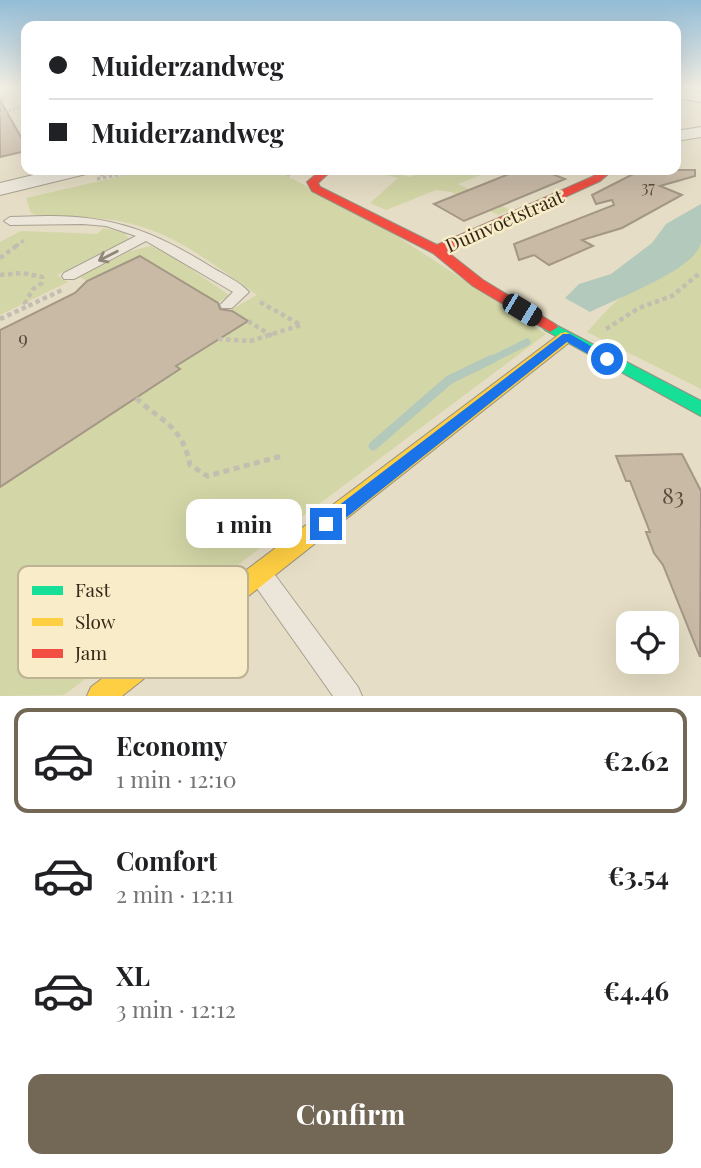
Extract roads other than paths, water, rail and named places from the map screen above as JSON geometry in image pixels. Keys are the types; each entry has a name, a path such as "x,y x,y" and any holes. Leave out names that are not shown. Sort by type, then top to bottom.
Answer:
{"street":[{"path":"681,135 701,132"},
{"path":"0,189 58,175"},
{"path":"320,175 312,181 316,189 437,250 478,283 566,337 701,409"},
{"name":"Duinvoetstraat","path":"437,250 601,175"},
{"path":"248,585 566,337"},
{"path":"100,695 123,678"}],"lane":[{"path":"10,221 79,220 108,223 146,236 242,292 227,305"},
{"path":"72,278 146,236"},
{"path":"261,575 349,695"}],"waterway":[{"path":"489,361 527,342"},
{"path":"373,446 449,380 492,359"}]}
